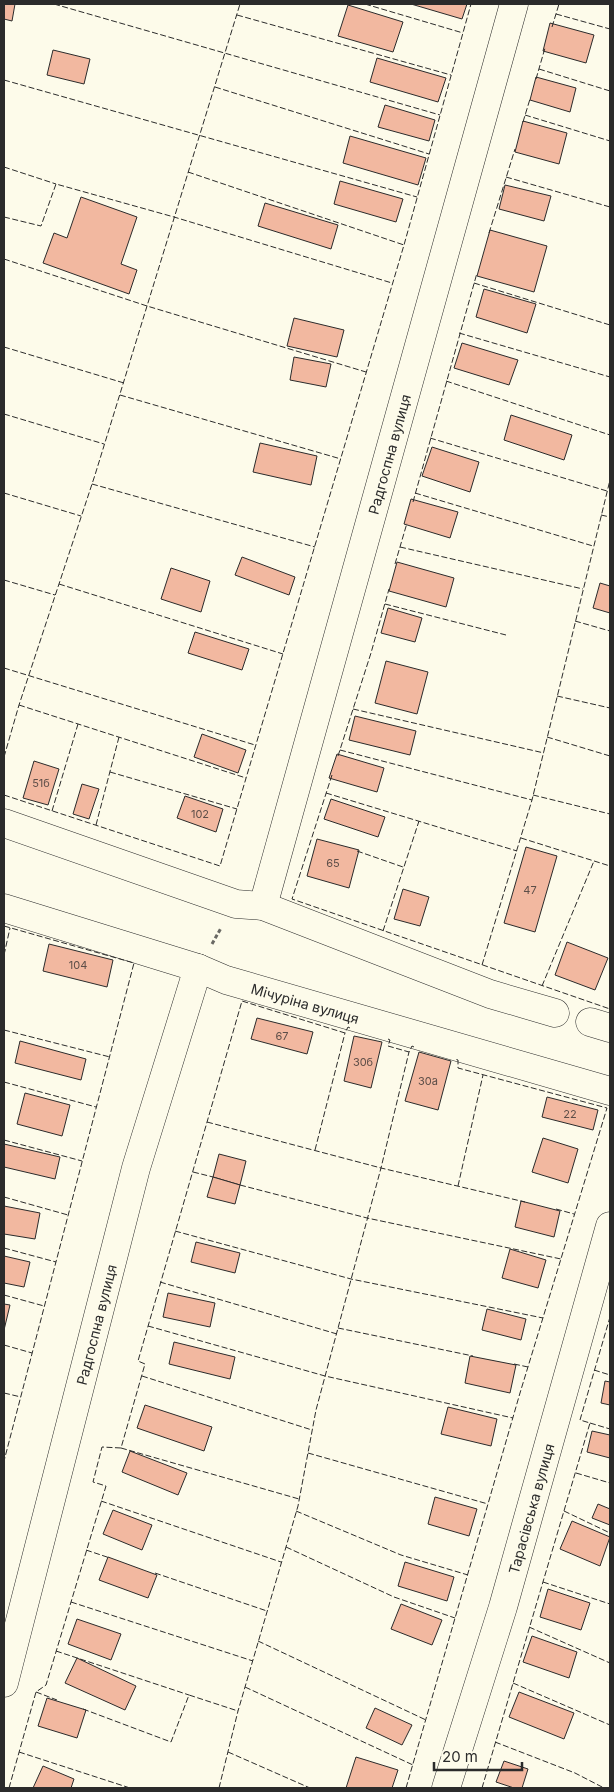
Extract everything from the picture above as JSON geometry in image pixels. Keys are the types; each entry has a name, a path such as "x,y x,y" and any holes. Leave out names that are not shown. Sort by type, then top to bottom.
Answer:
{"street":[{"name":"Радгоспна вулиця","path":"262,906 514,4"},
{"path":"4,823 236,904 262,906 490,994 555,1013"},
{"name":"Мічуріна вулиця","path":"4,908 198,968 226,980 610,1091"},
{"name":"Радгоспна вулиця","path":"4,1683 136,1168 198,968"},
{"name":"Тарасівська вулиця","path":"446,1788 503,1607 610,1226"}],"path":[{"path":"198,968 236,904"}],"building":[{"path":"4,4 15,4 12,21 4,19"},
{"path":"411,4 467,4 462,19"},
{"path":"348,5 403,22 393,52 338,36"},
{"path":"550,23 594,35 586,63 543,51"},
{"path":"53,50 90,59 84,84 47,75"},
{"path":"377,58 446,78 438,102 370,82"},
{"path":"536,77 576,88 570,112 530,100"},
{"path":"385,105 435,120 429,141 378,127"},
{"path":"523,121 567,133 559,164 515,152"},
{"path":"350,136 426,158 418,185 343,163"},
{"path":"340,181 403,199 396,222 334,204"},
{"path":"505,185 551,196 544,221 499,209"},
{"path":"81,197 137,217 121,264 137,270 129,294 43,263 54,233 67,238"},
{"path":"265,203 338,225 331,249 258,226"},
{"path":"490,230 547,246 534,292 477,276"},
{"path":"484,289 536,304 527,333 476,317"},
{"path":"294,318 344,330 337,357 287,346"},
{"path":"462,343 518,360 509,385 454,368"},
{"path":"294,357 331,364 326,387 290,380"},
{"path":"511,415 572,435 564,460 504,440"},
{"path":"260,443 317,456 311,485 253,472"},
{"path":"432,447 479,462 470,492 422,476"},
{"path":"411,499 458,512 450,538 404,524"},
{"path":"242,557 295,577 289,595 235,575"},
{"path":"397,562 454,578 446,607 389,591"},
{"path":"171,568 210,581 201,612 161,599"},
{"path":"600,583 610,586 610,613 593,608"},
{"path":"388,608 422,618 415,642 381,633"},
{"path":"195,632 249,649 242,670 188,653"},
{"path":"386,661 428,672 417,714 375,703"},
{"path":"355,716 416,731 410,755 349,740"},
{"path":"202,734 246,750 238,773 194,757"},
{"path":"337,754 384,768 377,792 329,778"},
{"path":"34,761 59,769 48,805 23,798"},
{"path":"82,784 99,789 89,819 73,814"},
{"path":"185,796 223,809 216,832 177,818"},
{"path":"331,799 385,817 378,837 324,819"},
{"path":"317,839 359,850 349,888 307,876"},
{"path":"526,847 557,856 535,932 504,923"},
{"path":"403,889 429,897 420,926 394,919"},
{"path":"567,942 608,958 595,990 555,975"},
{"path":"49,944 113,960 107,987 43,971"},
{"path":"257,1018 313,1032 307,1054 251,1039"},
{"path":"354,1036 382,1042 371,1088 344,1081"},
{"path":"20,1041 86,1059 81,1080 15,1063"},
{"path":"419,1052 451,1061 438,1110 405,1101"},
{"path":"25,1093 70,1105 62,1136 17,1124"},
{"path":"547,1097 598,1110 593,1130 542,1117"},
{"path":"543,1138 578,1149 568,1183 532,1172"},
{"path":"4,1144 60,1157 55,1179 4,1167"},
{"path":"219,1154 246,1161 240,1185 213,1177"},
{"path":"213,1177 240,1185 235,1204 207,1197"},
{"path":"521,1201 560,1211 554,1237 515,1227"},
{"path":"4,1206 40,1213 35,1239 4,1234"},
{"path":"196,1242 240,1253 235,1273 191,1262"},
{"path":"510,1249 546,1260 538,1288 502,1278"},
{"path":"4,1256 30,1262 24,1287 4,1283"},
{"path":"168,1293 215,1303 210,1327 163,1317"},
{"path":"4,1304 10,1305 4,1330"},
{"path":"487,1309 526,1319 521,1340 482,1330"},
{"path":"174,1342 235,1357 230,1379 169,1364"},
{"path":"470,1356 516,1365 510,1393 465,1383"},
{"path":"605,1381 610,1382 610,1405 601,1403"},
{"path":"145,1405 212,1427 204,1451 137,1428"},
{"path":"448,1407 497,1419 491,1446 441,1434"},
{"path":"592,1431 610,1435 610,1458 587,1452"},
{"path":"130,1451 187,1473 178,1495 122,1472"},
{"path":"435,1497 477,1509 469,1536 428,1524"},
{"path":"598,1504 610,1509 610,1525 592,1518"},
{"path":"113,1510 152,1525 142,1550 103,1534"},
{"path":"572,1521 610,1537 600,1566 560,1549"},
{"path":"108,1557 157,1575 148,1598 99,1580"},
{"path":"405,1562 454,1577 447,1601 398,1586"},
{"path":"548,1589 590,1603 581,1630 540,1617"},
{"path":"401,1604 442,1620 432,1645 391,1629"},
{"path":"77,1619 121,1634 111,1660 68,1644"},
{"path":"532,1636 577,1652 569,1678 523,1662"},
{"path":"77,1658 136,1686 125,1710 65,1683"},
{"path":"519,1692 574,1713 564,1739 509,1717"},
{"path":"47,1698 86,1710 77,1738 38,1726"},
{"path":"375,1708 412,1725 402,1745 366,1728"},
{"path":"356,1757 398,1770 392,1788 346,1788"},
{"path":"504,1761 528,1769 522,1788 514,1788 496,1782"},
{"path":"43,1766 74,1779 71,1788 33,1788"}],"fence":[{"path":"54,4 440,115"},
{"path":"4,757 19,705 95,475 240,4"},
{"path":"365,4 463,33"},
{"path":"4,795 220,866 404,245 471,4"},
{"path":"552,27 559,4"},
{"path":"556,14 610,29"},
{"path":"237,15 451,75"},
{"path":"536,79 545,48"},
{"path":"539,69 610,91"},
{"path":"4,80 417,197"},
{"path":"215,87 429,154"},
{"path":"523,122 530,99"},
{"path":"525,115 610,141"},
{"path":"489,233 515,149"},
{"path":"4,167 56,184"},
{"path":"188,172 404,245"},
{"path":"506,177 610,207"},
{"path":"4,217 41,226 56,184 174,217 392,283"},
{"path":"4,259 147,306 366,372"},
{"path":"413,502 477,273"},
{"path":"474,283 610,325"},
{"path":"459,333 610,377"},
{"path":"4,347 124,383"},
{"path":"446,381 610,435"},
{"path":"120,395 341,459"},
{"path":"4,414 104,444"},
{"path":"430,438 607,491"},
{"path":"482,965 532,800 610,480"},
{"path":"92,484 315,547"},
{"path":"4,493 81,516"},
{"path":"415,493 593,546"},
{"path":"601,515 610,517"},
{"path":"395,564 407,523"},
{"path":"400,547 583,589"},
{"path":"4,580 55,595"},
{"path":"59,584 283,654"},
{"path":"338,756 389,589"},
{"path":"385,604 506,635"},
{"path":"575,621 610,631"},
{"path":"4,668 255,745"},
{"path":"557,696 610,708"},
{"path":"19,705 246,778"},
{"path":"353,709 544,753"},
{"path":"52,811 78,724"},
{"path":"96,825 119,737"},
{"path":"547,737 610,756"},
{"path":"340,750 532,800"},
{"path":"110,772 237,809"},
{"path":"332,775 292,899 610,1009"},
{"path":"326,793 517,851"},
{"path":"533,795 610,814"},
{"path":"383,931 419,821"},
{"path":"521,838 610,866"},
{"path":"357,851 403,867"},
{"path":"542,986 594,861"},
{"path":"4,926 134,963 4,1461"},
{"path":"4,955 10,928"},
{"path":"9,1788 36,1692 46,1685 106,1486 93,1482 102,1447 121,1448 145,1364 138,1361 242,1001 345,1033 348,1027 350,1028"},
{"path":"4,1030 110,1057"},
{"path":"315,1150 345,1033"},
{"path":"388,1039 390,1040 388,1046 409,1052 412,1046 414,1047"},
{"path":"219,1788 238,1711 298,1506 316,1410 381,1168 409,1052"},
{"path":"406,1788 520,1393 607,1108 458,1068 458,1060 455,1059"},
{"path":"458,1186 483,1075"},
{"path":"4,1082 96,1107"},
{"path":"207,1122 381,1168 525,1202"},
{"path":"4,1140 82,1161"},
{"path":"193,1172 213,1177"},
{"path":"240,1185 367,1218 561,1259"},
{"path":"4,1197 68,1215"},
{"path":"556,1209 574,1214"},
{"path":"175,1231 351,1279 543,1318"},
{"path":"4,1248 56,1262"},
{"path":"160,1282 337,1334"},
{"path":"4,1295 44,1306"},
{"path":"482,1788 590,1423 580,1420 610,1317"},
{"path":"148,1326 325,1376 513,1418"},
{"path":"338,1328 473,1356"},
{"path":"4,1345 32,1353"},
{"path":"514,1364 528,1367"},
{"path":"594,1370 610,1375"},
{"path":"142,1376 312,1430"},
{"path":"4,1393 21,1397"},
{"path":"590,1423 610,1429"},
{"path":"121,1448 299,1499"},
{"path":"308,1453 488,1504"},
{"path":"576,1473 610,1483"},
{"path":"101,1501 281,1562"},
{"path":"296,1511 401,1555 468,1575"},
{"path":"564,1511 610,1533"},
{"path":"286,1547 394,1597 455,1618"},
{"path":"86,1550 110,1558"},
{"path":"155,1573 267,1611"},
{"path":"543,1582 610,1604"},
{"path":"71,1602 253,1661"},
{"path":"529,1627 610,1663"},
{"path":"258,1641 426,1720"},
{"path":"56,1651 189,1695"},
{"path":"513,1683 610,1725"},
{"path":"245,1687 413,1765"},
{"path":"36,1692 57,1700"},
{"path":"83,1709 171,1742 189,1695 238,1711"},
{"path":"495,1742 575,1773 604,1788"},
{"path":"19,1752 130,1788"},
{"path":"228,1752 310,1788"}]}
